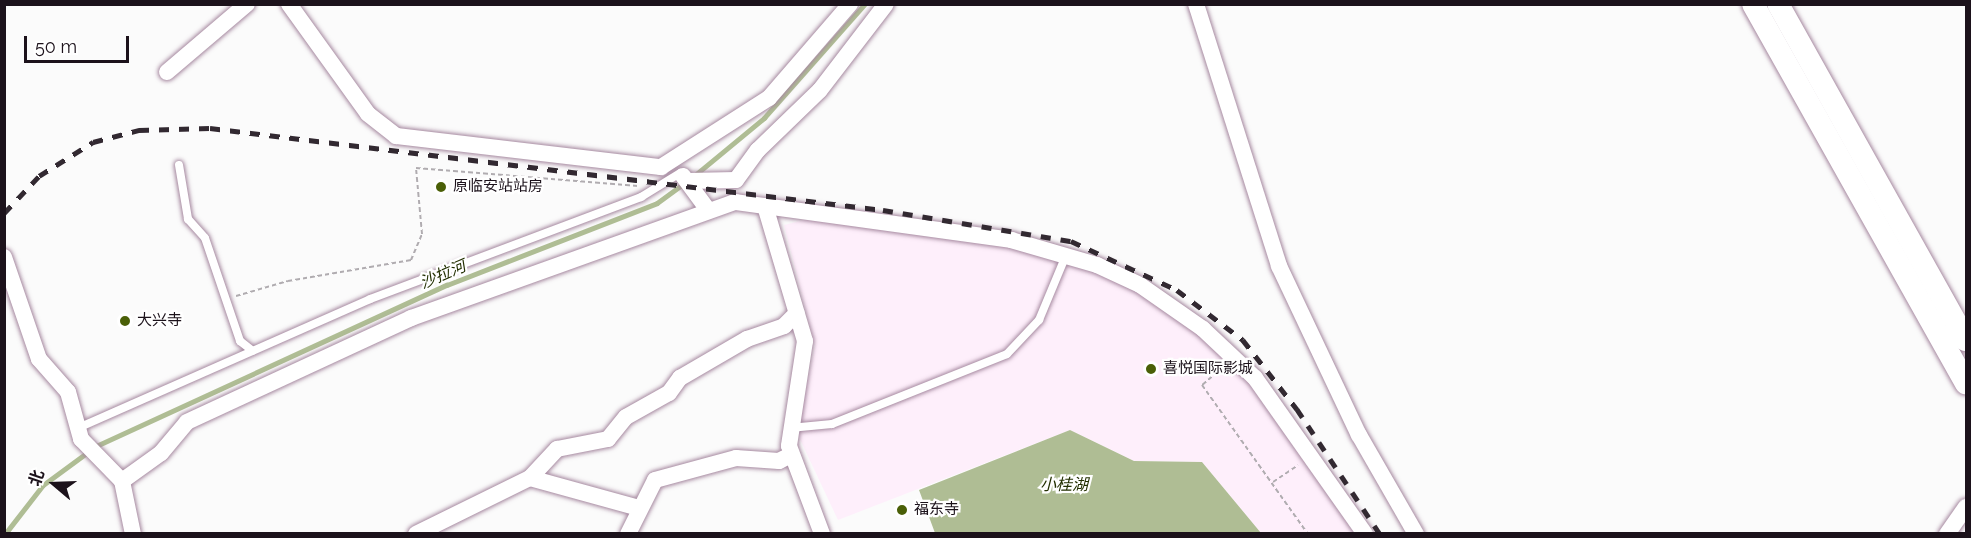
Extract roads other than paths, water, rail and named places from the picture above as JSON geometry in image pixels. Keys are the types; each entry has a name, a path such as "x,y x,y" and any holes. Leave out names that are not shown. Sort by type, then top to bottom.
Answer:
{"main road":[{"path":"1770,11 1966,340"},
{"path":"1770,11 1966,383"}],"street":[{"path":"167,72 247,4"},
{"path":"289,4 368,114 396,135 661,167 722,183 736,180 758,150 820,90 886,4"},
{"path":"680,172 769,98 850,4"},
{"path":"1196,4 1279,266 1359,435 1416,534"},
{"path":"680,172 704,204"},
{"path":"122,481 161,453 187,422 400,323 704,204 735,202 981,234 1066,255 1140,285 1235,357 1312,455 1365,534"},
{"path":"765,206 797,313 805,353 790,428 791,456 822,534"},
{"path":"4,257 39,359 68,392 79,434 92,455 122,481 133,534"},
{"path":"416,534 530,478 557,449 608,439 626,417 669,393 680,378 747,339 784,326 797,313"},
{"path":"628,534 655,480 736,458 779,461 791,456"},
{"path":"530,478 639,508"},
{"path":"1947,534 1966,507"}],"lane":[{"path":"179,165 188,219 205,238 240,341 253,351"},
{"path":"79,434 253,351 655,188 680,172"},
{"path":"790,428 832,424 1007,354 1039,320 1066,255"}],"water":[{"name":"小桂湖","path":"1070,430 1134,461 1202,462 1261,533 935,533 919,490"}],"waterway":[{"name":"沙拉河","path":"694,176 764,118 865,4"},
{"name":"沙拉河","path":"94,447 447,285 657,203 683,184"},
{"name":"沙拉河","path":"5,534 43,485 88,452"}],"railway":[{"path":"4,213 39,176 93,142 139,130 210,128 883,210 1071,241 1177,290 1243,340 1297,409 1380,534"}],"place":[{"name":"原临安站站房","path":"441,187"},
{"name":"大兴寺","path":"125,321"},
{"name":"喜悦国际影城","path":"1151,369"},
{"name":"福东寺","path":"902,510"}]}
